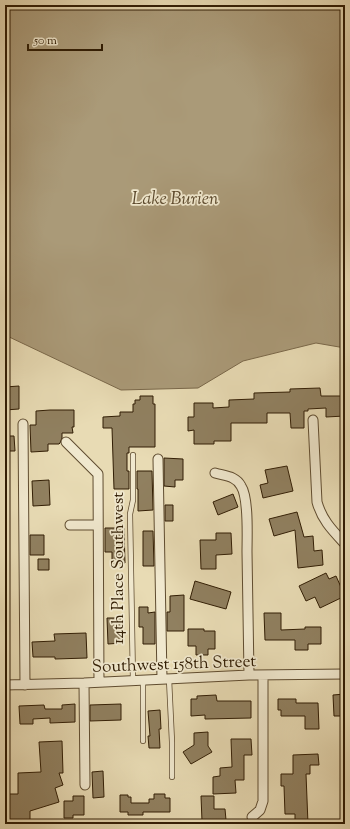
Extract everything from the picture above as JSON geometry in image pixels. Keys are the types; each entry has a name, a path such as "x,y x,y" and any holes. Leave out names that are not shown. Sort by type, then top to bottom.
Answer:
{"street":[{"path":"313,420 317,502 319,510 323,519 331,530 345,544"},
{"path":"23,424 24,685"},
{"path":"66,442 98,474 99,682"},
{"path":"158,459 165,679"},
{"path":"215,473 234,478 238,481 242,487 245,498 247,529 249,676"},
{"path":"70,525 98,525"},
{"name":"Southwest 158th Street","path":"5,685 263,675 345,674"},
{"path":"252,817 260,810 263,801 263,675"},
{"path":"84,683 85,785"}],"lane":[{"name":"14th Place Southwest","path":"133,456 133,500 130,514 138,681 143,741"},
{"path":"165,679 172,742 172,777"}],"water":[{"name":"Lake Burien","path":"5,5 345,5 345,348 316,343 243,361 198,388 121,390 5,335"}],"building":[{"path":"19,386 19,409 5,410 5,387"},
{"path":"320,388 321,396 345,396 345,416 326,417 326,408 308,409 308,411 304,411 304,428 291,428 290,413 267,413 267,423 231,423 231,441 214,441 214,444 194,444 194,430 188,431 188,417 194,417 194,403 213,403 213,408 229,407 229,400 254,399 254,393 290,392 290,389"},
{"path":"140,396 153,396 153,404 155,404 155,447 129,447 129,453 127,453 127,471 129,471 129,489 114,489 112,428 103,428 103,417 120,416 120,412 133,412 133,404 135,404 135,400 140,400"},
{"path":"74,410 74,427 72,427 73,433 62,433 60,443 48,444 48,451 31,452 30,425 36,425 36,411"},
{"path":"5,436 14,436 15,451 5,451"},
{"path":"164,458 183,459 183,480 175,480 175,487 164,486"},
{"path":"287,466 293,491 263,498 260,485 268,483 265,470"},
{"path":"137,471 152,471 153,510 138,511"},
{"path":"49,480 50,505 33,506 32,481"},
{"path":"233,494 238,507 218,515 213,502"},
{"path":"165,505 173,505 173,521 165,521"},
{"path":"297,512 304,537 313,536 314,551 322,550 323,565 298,568 295,530 274,536 269,519"},
{"path":"105,528 124,528 125,563 112,563 112,552 105,552"},
{"path":"143,531 153,531 154,566 143,566"},
{"path":"216,533 231,533 232,554 216,555 216,569 201,569 200,540 216,540"},
{"path":"30,535 44,535 44,555 30,555"},
{"path":"38,559 49,559 49,570 38,570"},
{"path":"326,573 329,579 336,576 345,596 320,608 315,597 306,601 299,586"},
{"path":"195,581 231,592 226,609 190,599"},
{"path":"184,595 184,631 167,631 167,612 170,612 170,596"},
{"path":"139,607 148,607 148,613 155,612 155,644 143,644 143,627 139,627"},
{"path":"264,613 281,613 281,630 321,627 321,644 308,644 308,650 295,650 295,640 265,640"},
{"path":"107,618 121,618 122,643 108,644"},
{"path":"188,629 215,631 215,649 208,649 208,655 196,655 196,646 188,646"},
{"path":"86,633 87,658 55,659 55,657 33,657 32,642 55,641 54,634"},
{"path":"345,694 345,716 334,716 333,695"},
{"path":"216,695 217,701 251,701 251,718 205,719 205,715 191,716 191,699 197,699 197,696"},
{"path":"278,699 296,699 296,703 318,703 319,729 305,729 305,716 281,716 281,710 278,710"},
{"path":"75,704 75,722 50,723 50,718 33,719 33,724 20,724 19,706 44,705 45,709 62,709 62,705"},
{"path":"121,704 121,720 90,721 90,705"},
{"path":"160,710 160,748 149,748 148,736 150,736 148,711"},
{"path":"208,732 208,746 212,752 191,764 183,752 194,745 194,733"},
{"path":"231,739 251,739 252,755 244,755 244,780 235,780 236,793 213,794 213,777 220,776 220,768 232,767"},
{"path":"62,741 63,773 59,773 63,785 55,788 59,802 30,811 30,824 5,824 5,794 18,794 18,773 41,772 39,742"},
{"path":"318,754 319,765 310,765 310,774 306,774 308,824 295,824 295,814 285,814 284,786 281,786 281,774 293,774 293,755"},
{"path":"103,771 104,797 93,798 92,772"},
{"path":"154,794 165,794 165,798 170,798 170,812 143,812 143,815 128,815 128,812 120,812 120,795 128,795 128,797 131,797 131,803 149,803 149,799 154,799"},
{"path":"73,796 84,796 84,815 73,815 73,818 64,818 64,801 73,801"},
{"path":"201,796 214,796 214,809 225,809 226,820 202,821"}]}
